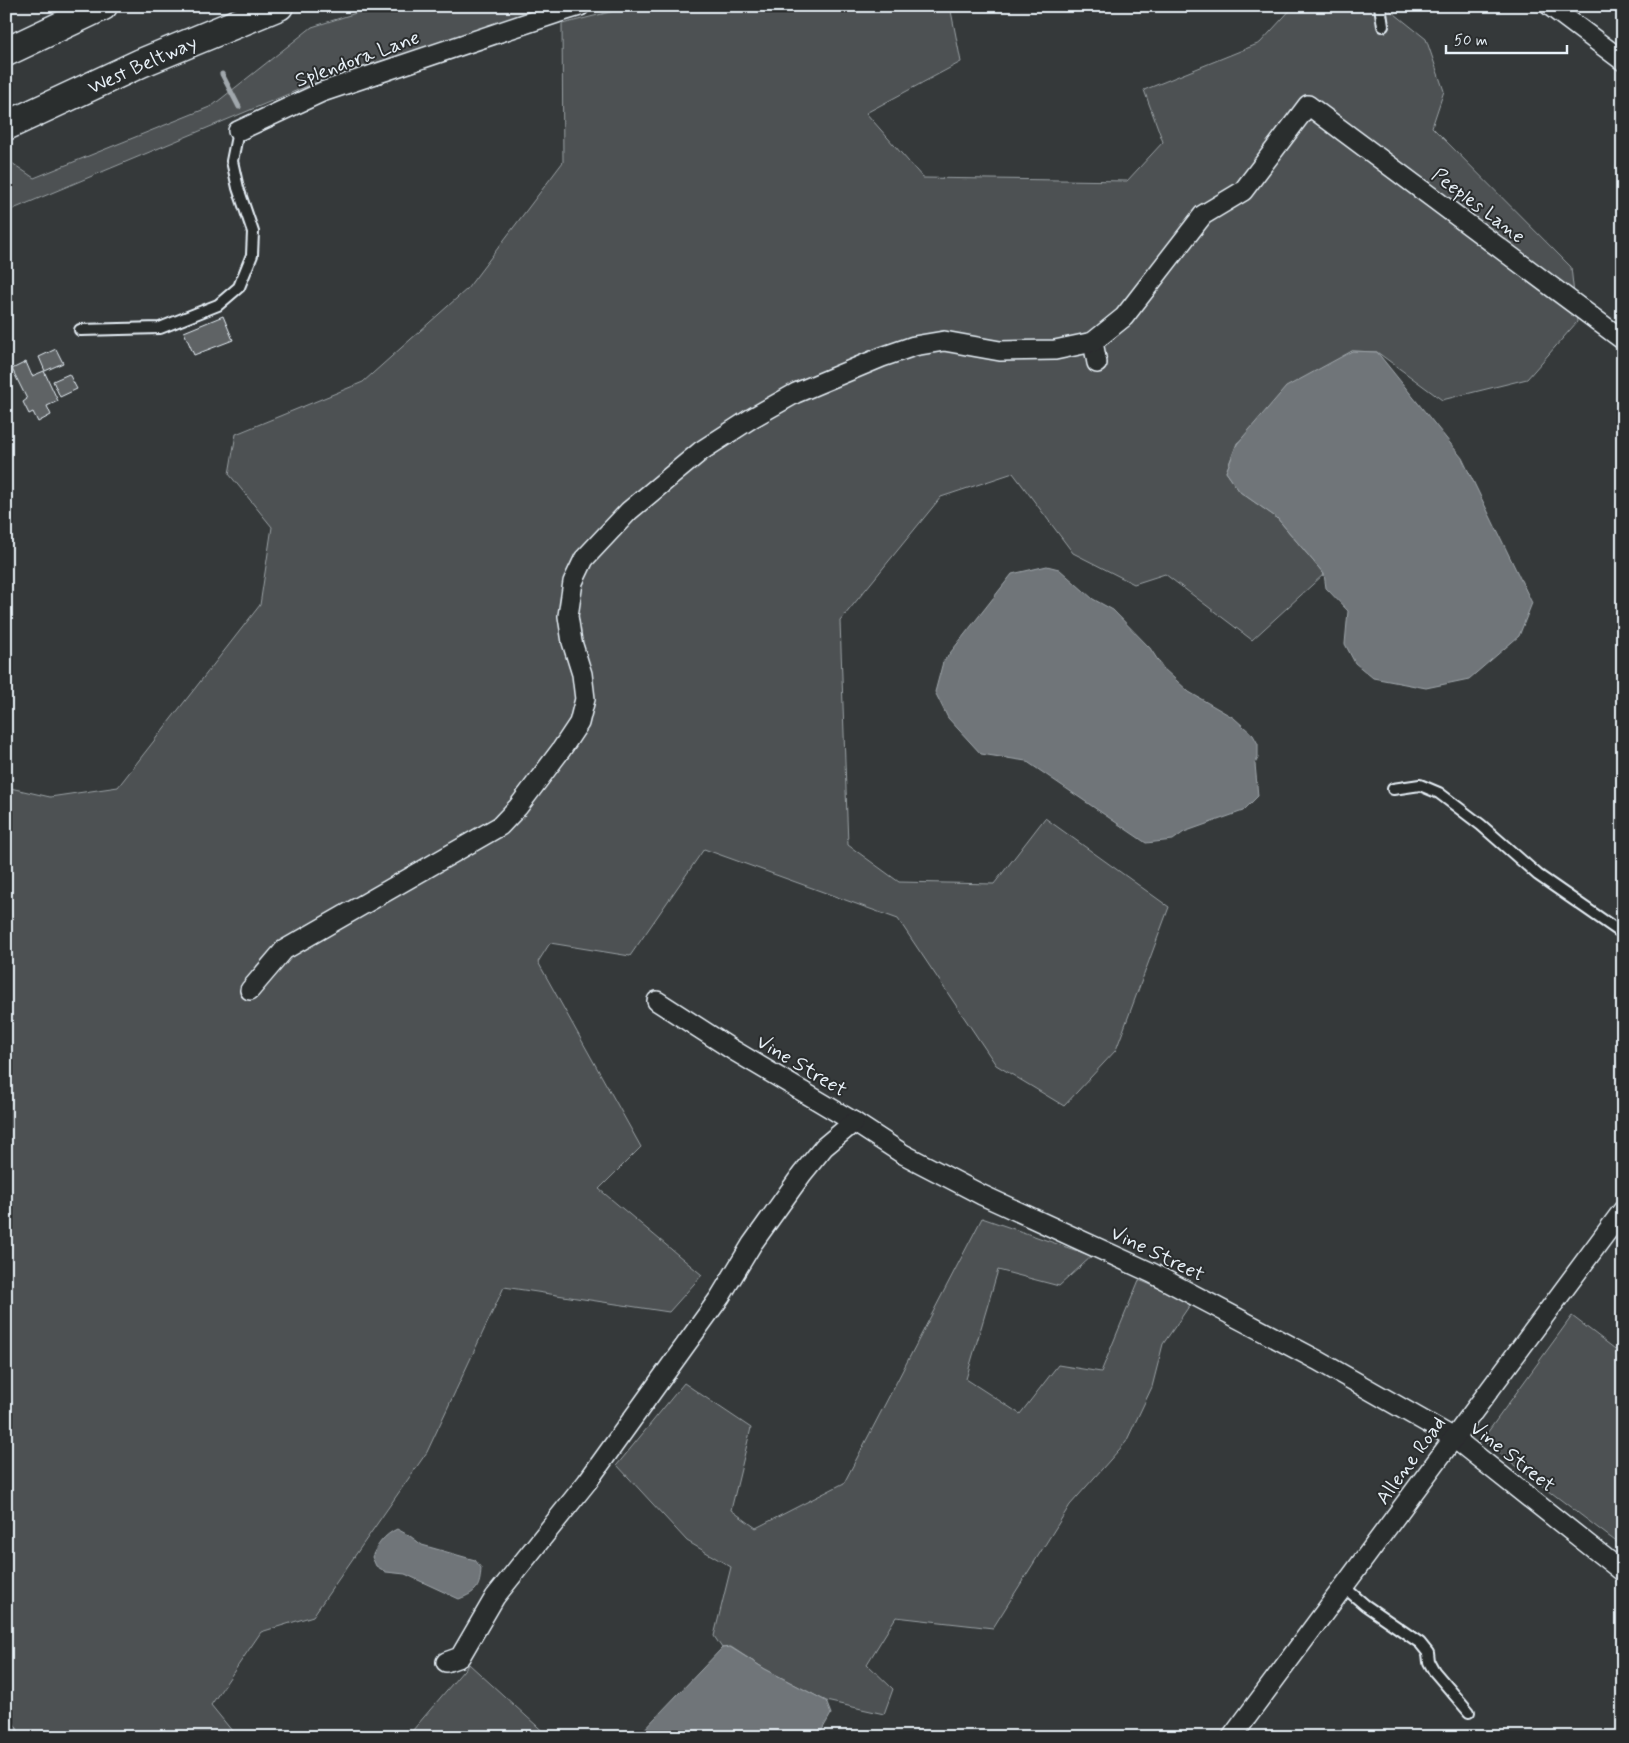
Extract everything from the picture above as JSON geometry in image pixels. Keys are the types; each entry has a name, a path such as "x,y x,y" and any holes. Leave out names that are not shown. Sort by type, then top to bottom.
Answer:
{"highway":[{"path":"6,52 103,6"},
{"name":"West Beltway","path":"8,126 141,63 279,6"}],"street":[{"name":"Splendora Lane","path":"238,131 322,92 580,6"},
{"path":"1550,6 1623,61"},
{"name":"Peeples Lane","path":"1093,342 1124,317 1203,215 1243,190 1308,105 1623,340"},
{"path":"250,990 284,950 500,826 518,807 579,723 585,698 582,674 572,642 568,616 574,582 584,559 629,511 701,452 752,418 796,392 914,346 944,341 1000,351 1055,350 1093,342 1097,363"},
{"name":"Vine Street","path":"657,1001 903,1154 982,1195 1152,1272 1317,1360 1454,1438 1623,1572"},
{"path":"446,1662 460,1657 495,1597 587,1482 720,1297 752,1244 802,1174 824,1147 854,1122"},
{"name":"Allene Road","path":"1232,1737 1623,1210"}],"lane":[{"path":"1380,6 1384,26"},
{"path":"80,330 160,328 218,305 239,287 252,255 254,232 238,188 232,161 238,131"},
{"path":"1393,789 1420,785 1439,793 1481,825 1538,875 1623,934"},
{"path":"1344,1587 1364,1605 1420,1643 1428,1653 1429,1662 1434,1671 1468,1712"}],"shaded area":[{"path":"378,6 565,6 334,75 6,212 6,159 34,178 212,106 312,27"},
{"path":"634,6 950,6 961,62 866,113 923,178 1127,181 1163,142 1144,90 1260,43 1294,6 1385,6 1426,39 1444,91 1432,127 1571,267 1577,322 1527,379 1442,400 1377,352 1352,351 1237,443 1226,472 1240,492 1277,518 1324,574 1252,640 1165,574 1134,584 1073,553 1013,473 941,497 840,621 848,845 899,882 994,884 1045,818 1169,907 1116,1050 1064,1106 996,1065 898,919 704,849 630,956 550,943 538,962 641,1147 599,1189 702,1275 669,1312 504,1287 427,1452 313,1616 261,1632 211,1705 237,1737 22,1737 6,1710 6,787 50,797 118,787 260,605 272,527 229,474 236,434 363,382 467,289 563,162 562,24"},
{"path":"1352,351 1377,352 1462,458 1532,603 1519,636 1469,679 1426,688 1373,678 1355,663 1345,644 1348,611 1326,588 1324,574 1277,518 1240,492 1226,472 1237,444 1286,387"},
{"path":"1047,566 1059,569 1093,599 1113,610 1150,648 1163,668 1189,692 1234,718 1253,735 1258,744 1258,758 1255,764 1258,796 1243,811 1184,832 1173,840 1146,843 1026,761 981,754 948,718 935,692 943,662 1012,574"},
{"path":"982,1218 1092,1256 1059,1286 998,1270 966,1379 1020,1414 1058,1365 1101,1372 1139,1280 1192,1302 1163,1344 1152,1387 1126,1442 1070,1505 993,1628 896,1617 867,1664 893,1689 884,1714 826,1701 765,1669 731,1647 722,1648 714,1636 731,1567 687,1541 617,1465 684,1383 751,1428 731,1510 756,1528 844,1483"},
{"path":"1572,1316 1623,1355 1623,1547 1482,1440"},
{"path":"397,1529 422,1545 475,1560 481,1568 480,1580 474,1591 459,1599 405,1574 386,1572 376,1566 372,1557 376,1548 385,1537"},
{"path":"730,1647 765,1669 826,1701 831,1714 818,1737 637,1737 722,1648"},
{"path":"469,1664 549,1737 407,1737"},
{"path":"6,1710 22,1737 6,1737"}],"building":[{"path":"223,316 233,340 194,355 184,332"},
{"path":"56,349 63,363 45,371 39,357"},
{"path":"26,362 32,376 44,371 58,401 47,406 51,415 38,422 33,412 29,414 23,402 27,399 12,369"},
{"path":"69,374 77,389 60,397 53,381"}],"waterway":[{"path":"222,74 239,107"}]}
